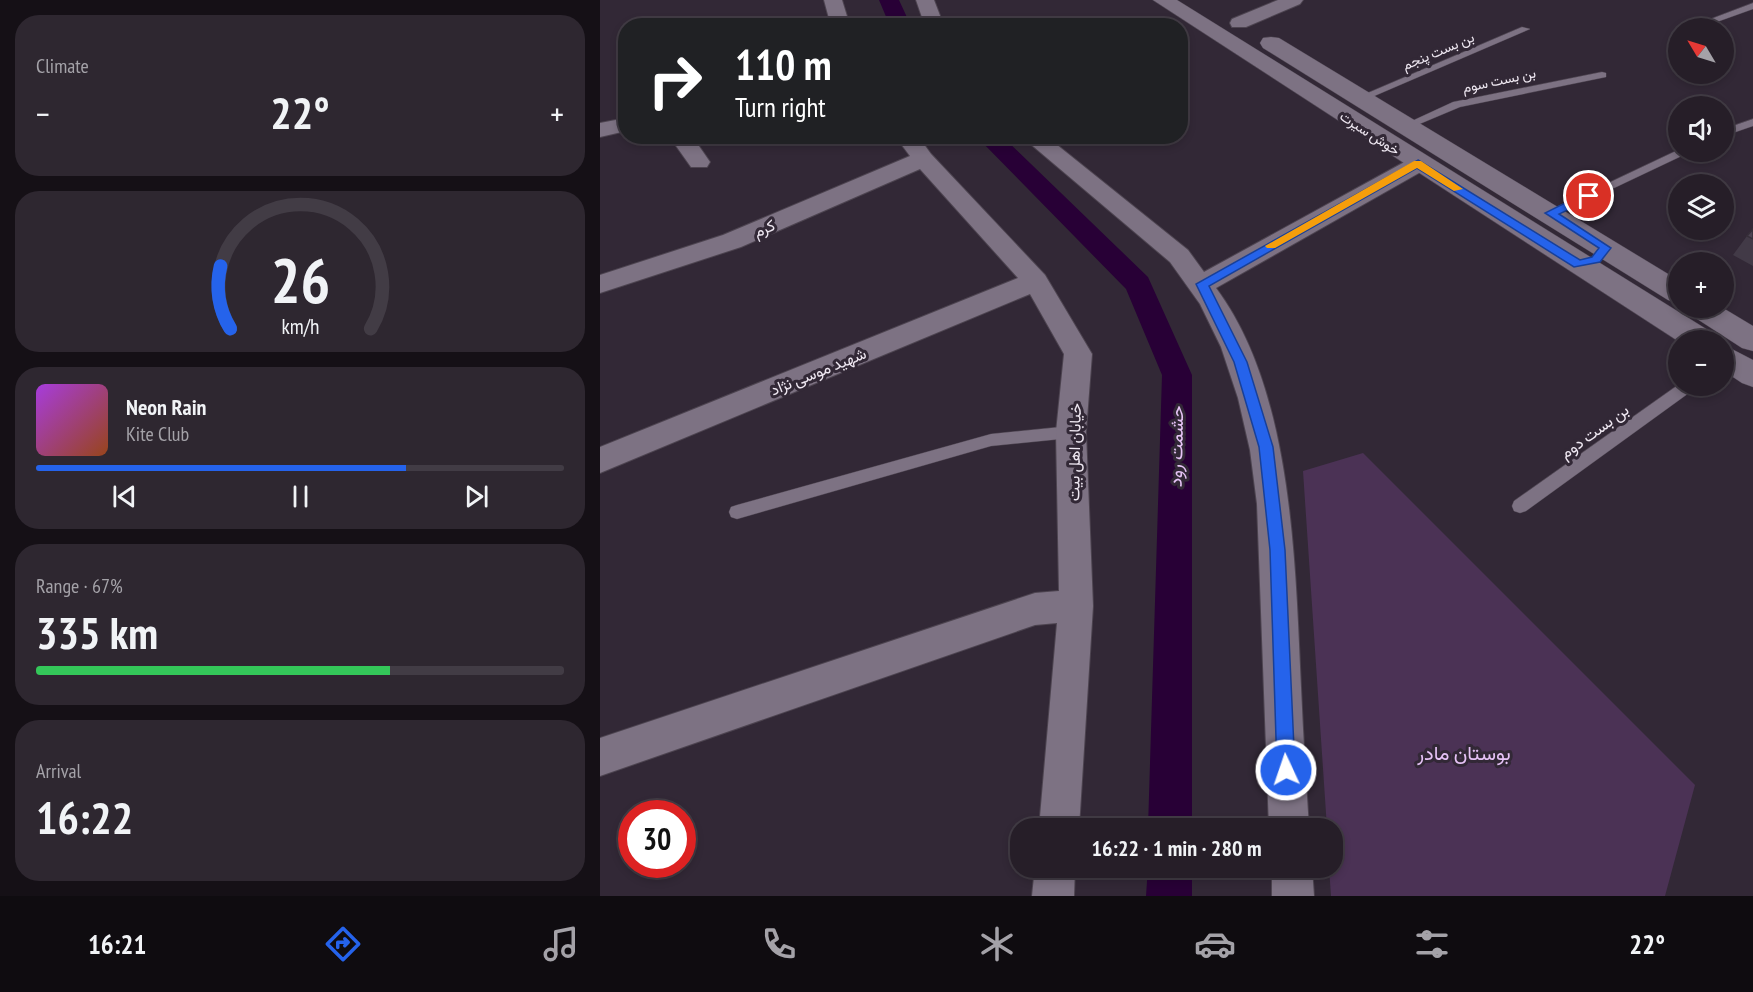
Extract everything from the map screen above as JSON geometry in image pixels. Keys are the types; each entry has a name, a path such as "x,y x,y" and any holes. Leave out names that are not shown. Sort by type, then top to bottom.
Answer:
{"main road":[{"name":"خوش سیرت","path":"1163,0 1418,164 1684,330"},
{"name":"خوش سیرت","path":"1201,0 1668,287"},
{"path":"1578,264 1596,260 1606,248"},
{"path":"1717,318 1753,340"},
{"path":"1734,363 1753,375"}],"street":[{"path":"832,0 838,18"},
{"path":"925,0 932,18"},
{"path":"1239,23 1294,0"},
{"path":"600,130 618,126"},
{"path":"686,144 699,162"},
{"path":"1042,144 1179,256 1202,284 1240,362 1266,447 1278,555 1289,818"},
{"name":"خیابان اهل بیت","path":"914,148 1036,281 1078,354 1071,432 1076,606 1060,818"},
{"name":"کرم","path":"600,284 732,242 914,148"},
{"path":"1202,284 1418,164"},
{"name":"شهید موسی نژاد","path":"600,460 1036,281"},
{"path":"600,757 1035,609 1076,606"},
{"path":"1053,896 1054,878"},
{"path":"1292,878 1293,896"}],"lane":[{"path":"1720,18 1753,6"},
{"path":"1722,18 1746,10 1753,13"},
{"name":"بن بست پنجم","path":"1361,98 1525,29"},
{"name":"بن بست سوم","path":"1406,126 1457,104 1602,75"},
{"path":"1734,129 1753,122"},
{"path":"1551,213 1668,159"},
{"name":"بن بست دوم","path":"1521,507 1674,396"},
{"path":"737,512 991,440 1071,432"}],"green space":[{"name":"بوستان مادر","path":"1363,453 1695,785 1665,896 1331,896 1330,878 1343,878 1343,818 1326,818 1303,471"}],"building":[{"path":"1753,229 1753,239 1747,236"}],"waterway":[{"name":"حشمت رود","path":"889,0 897,18"},
{"name":"حشمت رود","path":"996,144 1138,284 1177,375 1170,818"},
{"name":"حشمت رود","path":"1169,896 1170,878"}],"slow traffic":[{"path":"1271,246 1418,164 1458,189"}],"route":[{"path":"1286,770 1278,550 1266,447 1240,362 1202,284 1418,164 1578,264 1596,260 1606,248 1551,213 1589,196"}]}
